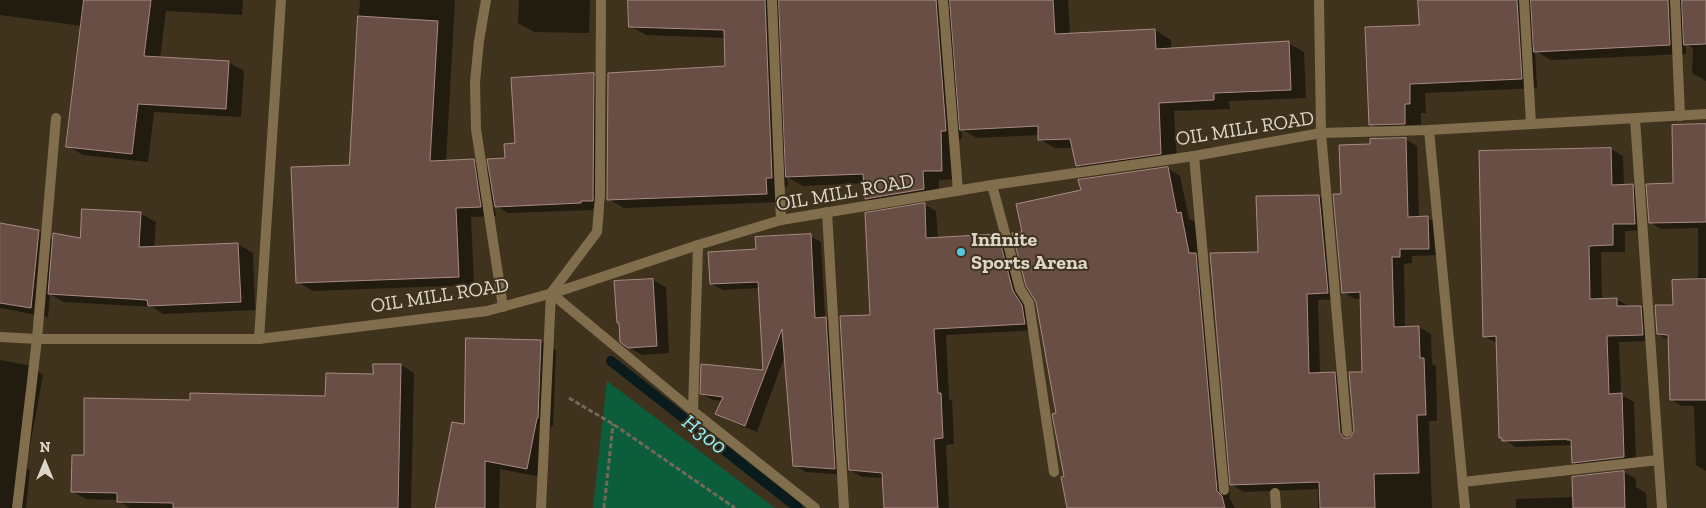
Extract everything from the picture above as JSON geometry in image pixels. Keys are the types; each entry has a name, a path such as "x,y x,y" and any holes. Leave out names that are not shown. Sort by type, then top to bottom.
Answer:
{"street":[{"path":"259,339 280,0"},
{"path":"486,0 475,82 476,129 503,307"},
{"path":"541,508 551,293 597,232 600,196 601,0"},
{"path":"772,0 781,220"},
{"path":"943,0 958,191"},
{"path":"1319,0 1322,133 1347,432"},
{"path":"1524,0 1531,124"},
{"path":"1675,0 1680,116"},
{"name":"OIL MILL ROAD","path":"0,337 37,339 259,339 487,311 551,293 781,220 992,185 1194,156 1322,133 1429,130 1706,114"},
{"path":"17,508 37,339 56,118"},
{"path":"1635,119 1662,508"},
{"path":"1429,130 1465,508"},
{"path":"1194,156 1224,490"},
{"path":"992,185 1020,289 1028,303 1054,472"},
{"path":"827,212 844,508"},
{"path":"693,411 698,245"},
{"path":"551,293 693,411 815,508"},
{"path":"1463,482 1658,460"},
{"path":"1275,493 1276,508"}],"path":[{"path":"547,386 613,424 735,508"},
{"path":"604,508 613,424"}],"green space":[{"path":"607,381 775,508 593,508"}],"building":[{"path":"84,0 151,0 144,56 229,61 226,109 138,104 132,154 66,147"},
{"path":"628,0 765,0 772,178 766,178 767,194 607,200 608,73 725,66 724,30 629,27"},
{"path":"779,0 936,0 946,131 941,131 942,171 923,171 924,189 865,199 863,174 786,177"},
{"path":"950,0 1053,0 1055,34 1155,29 1156,49 1289,41 1291,90 1214,93 1214,100 1159,103 1161,154 1076,166 1070,139 1038,140 1038,126 960,130"},
{"path":"1418,0 1517,0 1522,79 1410,84 1410,104 1405,104 1405,124 1369,125 1365,27 1419,25"},
{"path":"1531,0 1668,0 1670,45 1534,52"},
{"path":"1682,0 1706,0 1706,44 1684,45"},
{"path":"358,16 438,21 430,161 474,159 481,207 456,208 459,277 296,283 291,167 349,165"},
{"path":"594,73 593,201 495,207 487,159 505,158 504,144 515,143 511,78"},
{"path":"1706,124 1706,222 1649,223 1646,184 1673,183 1672,125"},
{"path":"1406,138 1408,217 1428,216 1429,249 1400,249 1400,257 1392,257 1394,327 1419,326 1420,358 1424,358 1426,415 1417,415 1419,473 1374,474 1375,508 1320,508 1319,482 1230,485 1210,253 1258,252 1256,196 1319,195 1328,293 1307,294 1309,373 1335,372 1340,433 1344,438 1350,438 1354,431 1349,372 1362,372 1360,292 1342,293 1333,194 1341,194 1339,145 1370,144 1370,139"},
{"path":"1611,148 1612,185 1633,184 1635,224 1613,224 1613,245 1589,246 1590,299 1617,298 1617,306 1641,306 1643,335 1607,336 1609,394 1622,393 1624,457 1572,463 1571,440 1502,441 1502,438 1499,438 1496,336 1483,337 1479,151"},
{"path":"1168,167 1177,213 1181,212 1189,253 1196,253 1217,491 1222,496 1225,508 1067,508 1061,477 1064,476 1052,414 1056,413 1036,302 1026,286 1012,233 1022,232 1016,204 1081,190 1078,180"},
{"path":"925,203 926,238 998,234 1013,291 1022,305 1025,324 934,329 938,393 941,393 943,438 934,439 938,508 884,508 882,473 849,470 840,316 870,315 865,213"},
{"path":"82,209 141,212 139,247 238,243 241,302 148,306 147,300 48,294 53,233 80,238"},
{"path":"0,223 39,230 31,308 0,303"},
{"path":"811,234 815,318 826,317 835,469 793,466 782,329 745,426 715,414 723,397 700,394 701,364 763,370 758,282 710,284 708,252 756,249 755,237"},
{"path":"653,279 657,346 628,348 620,342 614,281"},
{"path":"1706,279 1706,400 1670,400 1668,335 1657,334 1655,305 1673,305 1672,280"},
{"path":"466,338 541,340 538,418 527,469 485,461 485,508 435,508 452,422 464,424"},
{"path":"373,364 401,364 398,508 173,508 173,503 117,502 117,493 71,492 72,455 84,455 84,398 190,400 190,393 325,396 326,373 373,374"},
{"path":"1624,471 1625,508 1573,508 1572,477"}],"waterway":[{"name":"H300","path":"611,361 798,508"}],"place":[{"name":"Infinite Sports Arena","path":"961,252"}]}
